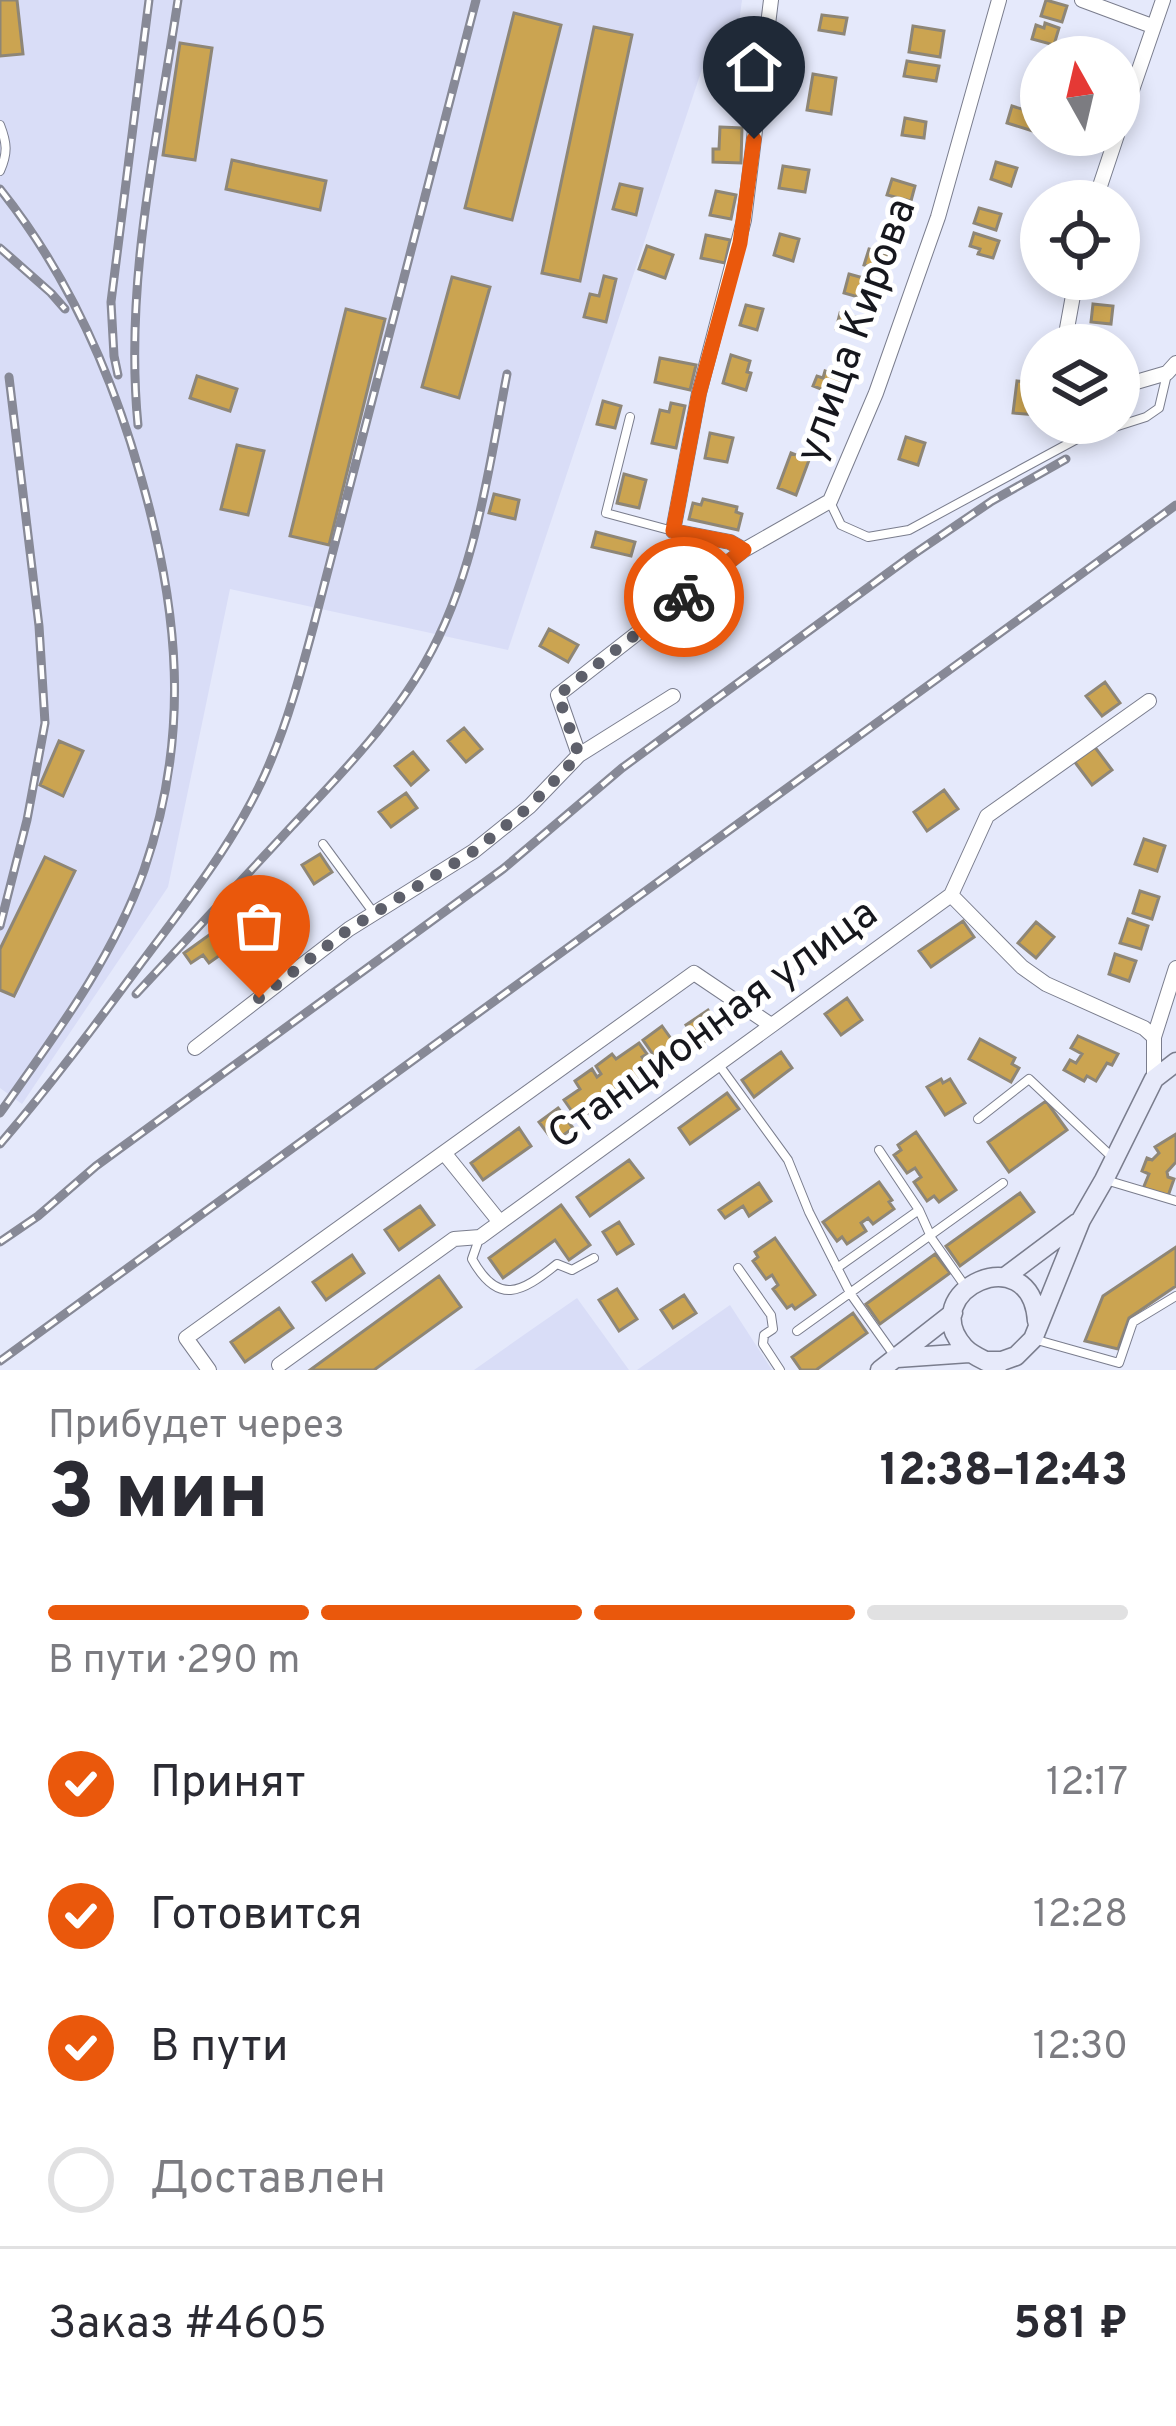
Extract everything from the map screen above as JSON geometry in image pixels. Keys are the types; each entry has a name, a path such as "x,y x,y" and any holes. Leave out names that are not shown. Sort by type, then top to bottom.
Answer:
{"street":[{"path":"744,550 730,542 673,531 699,394 744,220 772,0"},
{"name":"улица Кирова","path":"579,755 558,695 744,550 830,501 876,394 938,218 999,0"},
{"path":"1082,0 1153,26"},
{"path":"1140,65 1163,0"},
{"path":"1140,379 1172,368"},
{"path":"195,1048 349,929 474,851 530,806 579,755 673,696"},
{"path":"1149,701 987,816 951,895 1034,976 1154,1037"},
{"name":"Станционная улица","path":"279,1365 454,1239 480,1237 951,895"},
{"path":"1154,1079 1154,1037 1176,968"},
{"path":"209,1370 186,1338 694,973 771,1025"},
{"path":"897,1358 1002,1361 1016,1356 1032,1339 1081,1220 1154,1079 1176,1062"},
{"path":"445,1154 499,1221"},
{"path":"1005,1277 1081,1220"},
{"path":"986,1361 956,1335 953,1313 966,1288 978,1280 1005,1277 1018,1282 1035,1304 1038,1318 1027,1370"},
{"path":"880,1370 953,1313"}],"lane":[{"path":"0,125 7,141 0,171"},
{"path":"830,501 841,526 868,536 909,530 1077,439 1146,418 1159,408 1172,368"},
{"path":"630,417 606,513 673,531"},
{"path":"323,844 374,914"},
{"path":"719,1065 788,1160 850,1293 897,1358"},
{"path":"978,1119 1030,1079 1114,1159"},
{"path":"879,1150 966,1288"},
{"path":"1104,1180 1175,1198"},
{"path":"797,1331 1003,1183"},
{"path":"837,1268 919,1210"},
{"path":"480,1237 472,1259 483,1279 506,1291 533,1284 557,1264 572,1270 594,1258"},
{"path":"738,1268 771,1315 773,1329 764,1335 763,1344 780,1370"},
{"path":"1032,1339 1119,1363 1133,1322 1176,1296"}],"shaded area":[{"path":"0,0 742,0 733,67 702,69 508,650 230,589 168,887 22,1104 0,1088"},
{"path":"577,1298 629,1370 474,1370 528,1332"},
{"path":"730,1305 772,1370 637,1370"}],"building":[{"path":"0,0 17,0 23,54 0,56"},
{"path":"1046,0 1067,6 1062,22 1041,16"},
{"path":"514,13 561,25 512,220 465,208"},
{"path":"822,15 847,18 844,34 819,30"},
{"path":"1045,23 1059,28 1057,36 1033,36 1036,25 1044,28"},
{"path":"913,26 944,31 940,57 909,52"},
{"path":"594,27 632,35 580,281 542,273"},
{"path":"180,43 212,48 195,160 163,155"},
{"path":"907,61 939,66 936,81 904,76"},
{"path":"813,74 836,78 831,114 807,110"},
{"path":"1012,106 1020,108 1020,127 1007,123"},
{"path":"905,118 926,122 924,138 902,135"},
{"path":"720,127 742,128 741,163 713,162"},
{"path":"232,160 326,181 320,210 226,189"},
{"path":"996,162 1017,168 1011,186 991,179"},
{"path":"783,166 809,170 805,192 779,188"},
{"path":"892,179 915,186 911,201 887,195"},
{"path":"620,184 642,189 636,215 613,209"},
{"path":"716,191 736,195 731,219 710,215"},
{"path":"979,208 1001,214 996,230 974,223"},
{"path":"974,233 999,241 993,258 970,246"},
{"path":"780,234 799,239 793,261 774,255"},
{"path":"706,235 730,240 725,263 701,258"},
{"path":"647,246 673,255 665,278 639,269"},
{"path":"869,249 889,255 885,271 864,265"},
{"path":"849,274 878,282 872,301 844,293"},
{"path":"604,276 616,279 606,322 584,317 590,294 599,296"},
{"path":"452,277 490,287 459,398 422,387"},
{"path":"1093,304 1113,306 1111,324 1091,322"},
{"path":"746,305 763,309 757,330 740,325"},
{"path":"346,309 385,319 329,545 290,536"},
{"path":"840,313 864,319 860,335 836,329"},
{"path":"731,355 750,361 746,390 723,383"},
{"path":"660,358 696,365 690,390 655,382"},
{"path":"825,371 842,378 836,395 813,386"},
{"path":"197,376 237,389 230,411 190,398"},
{"path":"1017,381 1020,381 1020,414 1013,413"},
{"path":"603,401 621,406 615,428 597,424"},
{"path":"671,403 685,406 676,448 652,443 660,410 669,412"},
{"path":"710,433 733,438 727,462 705,458"},
{"path":"906,437 925,443 918,465 899,459"},
{"path":"237,445 264,451 248,515 221,509"},
{"path":"791,453 809,460 796,495 778,488"},
{"path":"624,474 646,480 639,508 617,503"},
{"path":"494,494 519,500 515,519 489,513"},
{"path":"703,499 737,507 736,512 742,514 738,530 689,519 693,503 701,505"},
{"path":"596,532 635,542 631,556 592,547"},
{"path":"682,543 709,550 705,566 678,560"},
{"path":"549,629 578,645 568,662 540,646"},
{"path":"1105,682 1120,703 1102,716 1086,696"},
{"path":"464,728 482,749 466,762 448,741"},
{"path":"59,741 83,751 63,796 40,785"},
{"path":"1094,746 1112,770 1092,785 1074,761"},
{"path":"413,752 428,770 411,785 395,766"},
{"path":"944,790 958,809 927,831 914,812"},
{"path":"406,793 417,808 391,827 379,812"},
{"path":"1144,839 1165,846 1157,871 1135,864"},
{"path":"320,854 332,872 314,884 302,865"},
{"path":"45,857 75,871 14,996 0,990 0,949"},
{"path":"1140,891 1159,897 1152,919 1133,913"},
{"path":"1128,919 1148,926 1141,949 1120,943"},
{"path":"963,921 974,937 931,967 919,951"},
{"path":"1036,922 1054,937 1036,958 1018,943"},
{"path":"223,925 237,943 209,963 203,955 191,963 184,953"},
{"path":"1115,954 1136,961 1129,981 1109,974"},
{"path":"847,998 862,1020 841,1035 825,1014"},
{"path":"708,1010 722,1030 700,1045 686,1025"},
{"path":"662,1026 677,1047 657,1060 643,1040"},
{"path":"1078,1036 1118,1054 1096,1081 1087,1076 1084,1081 1064,1070 1082,1054 1071,1048"},
{"path":"980,1039 1015,1058 1012,1064 1019,1068 1011,1082 969,1059"},
{"path":"639,1043 650,1069 578,1120 564,1100 580,1089 575,1081 592,1069 597,1077 601,1074 596,1066"},
{"path":"781,1052 792,1068 754,1097 742,1080"},
{"path":"941,1079 943,1083 950,1079 965,1103 945,1115 927,1087"},
{"path":"727,1093 739,1109 690,1144 679,1128"},
{"path":"1046,1101 1067,1130 1009,1172 988,1142"},
{"path":"558,1108 573,1128 554,1142 539,1122"},
{"path":"519,1128 531,1146 483,1180 471,1163"},
{"path":"916,1132 956,1190 939,1202 934,1196 927,1201 914,1182 921,1177 915,1168 907,1173 894,1155 901,1150 898,1145"},
{"path":"1176,1134 1176,1162 1167,1172 1174,1179 1167,1199 1142,1191 1149,1174 1142,1171 1147,1158 1152,1160 1159,1153 1155,1147"},
{"path":"629,1160 643,1178 590,1216 577,1197"},
{"path":"879,1182 894,1209 873,1224 868,1218 861,1223 866,1231 847,1244 842,1237 837,1241 823,1222"},
{"path":"759,1183 771,1201 749,1216 743,1206 725,1218 719,1210"},
{"path":"1020,1193 1034,1212 960,1266 946,1246"},
{"path":"561,1205 590,1245 569,1260 555,1240 503,1278 489,1258"},
{"path":"420,1206 434,1225 399,1250 385,1230"},
{"path":"619,1222 633,1244 617,1254 603,1232"},
{"path":"775,1238 815,1295 795,1309 787,1308 773,1289 778,1285 772,1275 766,1279 753,1261 758,1257 755,1252"},
{"path":"1176,1247 1176,1286 1129,1318 1118,1349 1085,1341 1103,1296"},
{"path":"935,1254 950,1273 880,1324 866,1304"},
{"path":"352,1255 364,1273 326,1300 313,1282"},
{"path":"439,1276 461,1307 374,1370 310,1370"},
{"path":"617,1289 637,1319 619,1331 599,1300"},
{"path":"684,1295 696,1313 673,1328 661,1310"},
{"path":"279,1308 293,1328 245,1362 231,1342"},
{"path":"853,1313 867,1333 816,1370 801,1370 792,1357"}],"railway":[{"path":"118,375 111,302 149,0"},
{"path":"138,425 135,318 139,265 178,0"},
{"path":"0,1144 196,890 245,814 271,760 313,628 476,0"},
{"path":"0,189 66,289 115,398 140,474 164,574 174,672 169,770 159,820 131,903 99,966 0,1113"},
{"path":"0,248 65,309"},
{"path":"136,994 363,749 425,663 468,559 507,374"},
{"path":"0,926 45,723 39,626 9,377"},
{"path":"0,1242 96,1166 503,869 622,768 911,556 992,501 1066,459"},
{"path":"0,1361 1176,505"}],"way so far":[{"path":"259,998 349,929 474,851 530,806 579,755 558,695 684,597"}],"route":[{"path":"684,597 744,550 730,542 673,531 699,394 740,243 754,139"}]}
